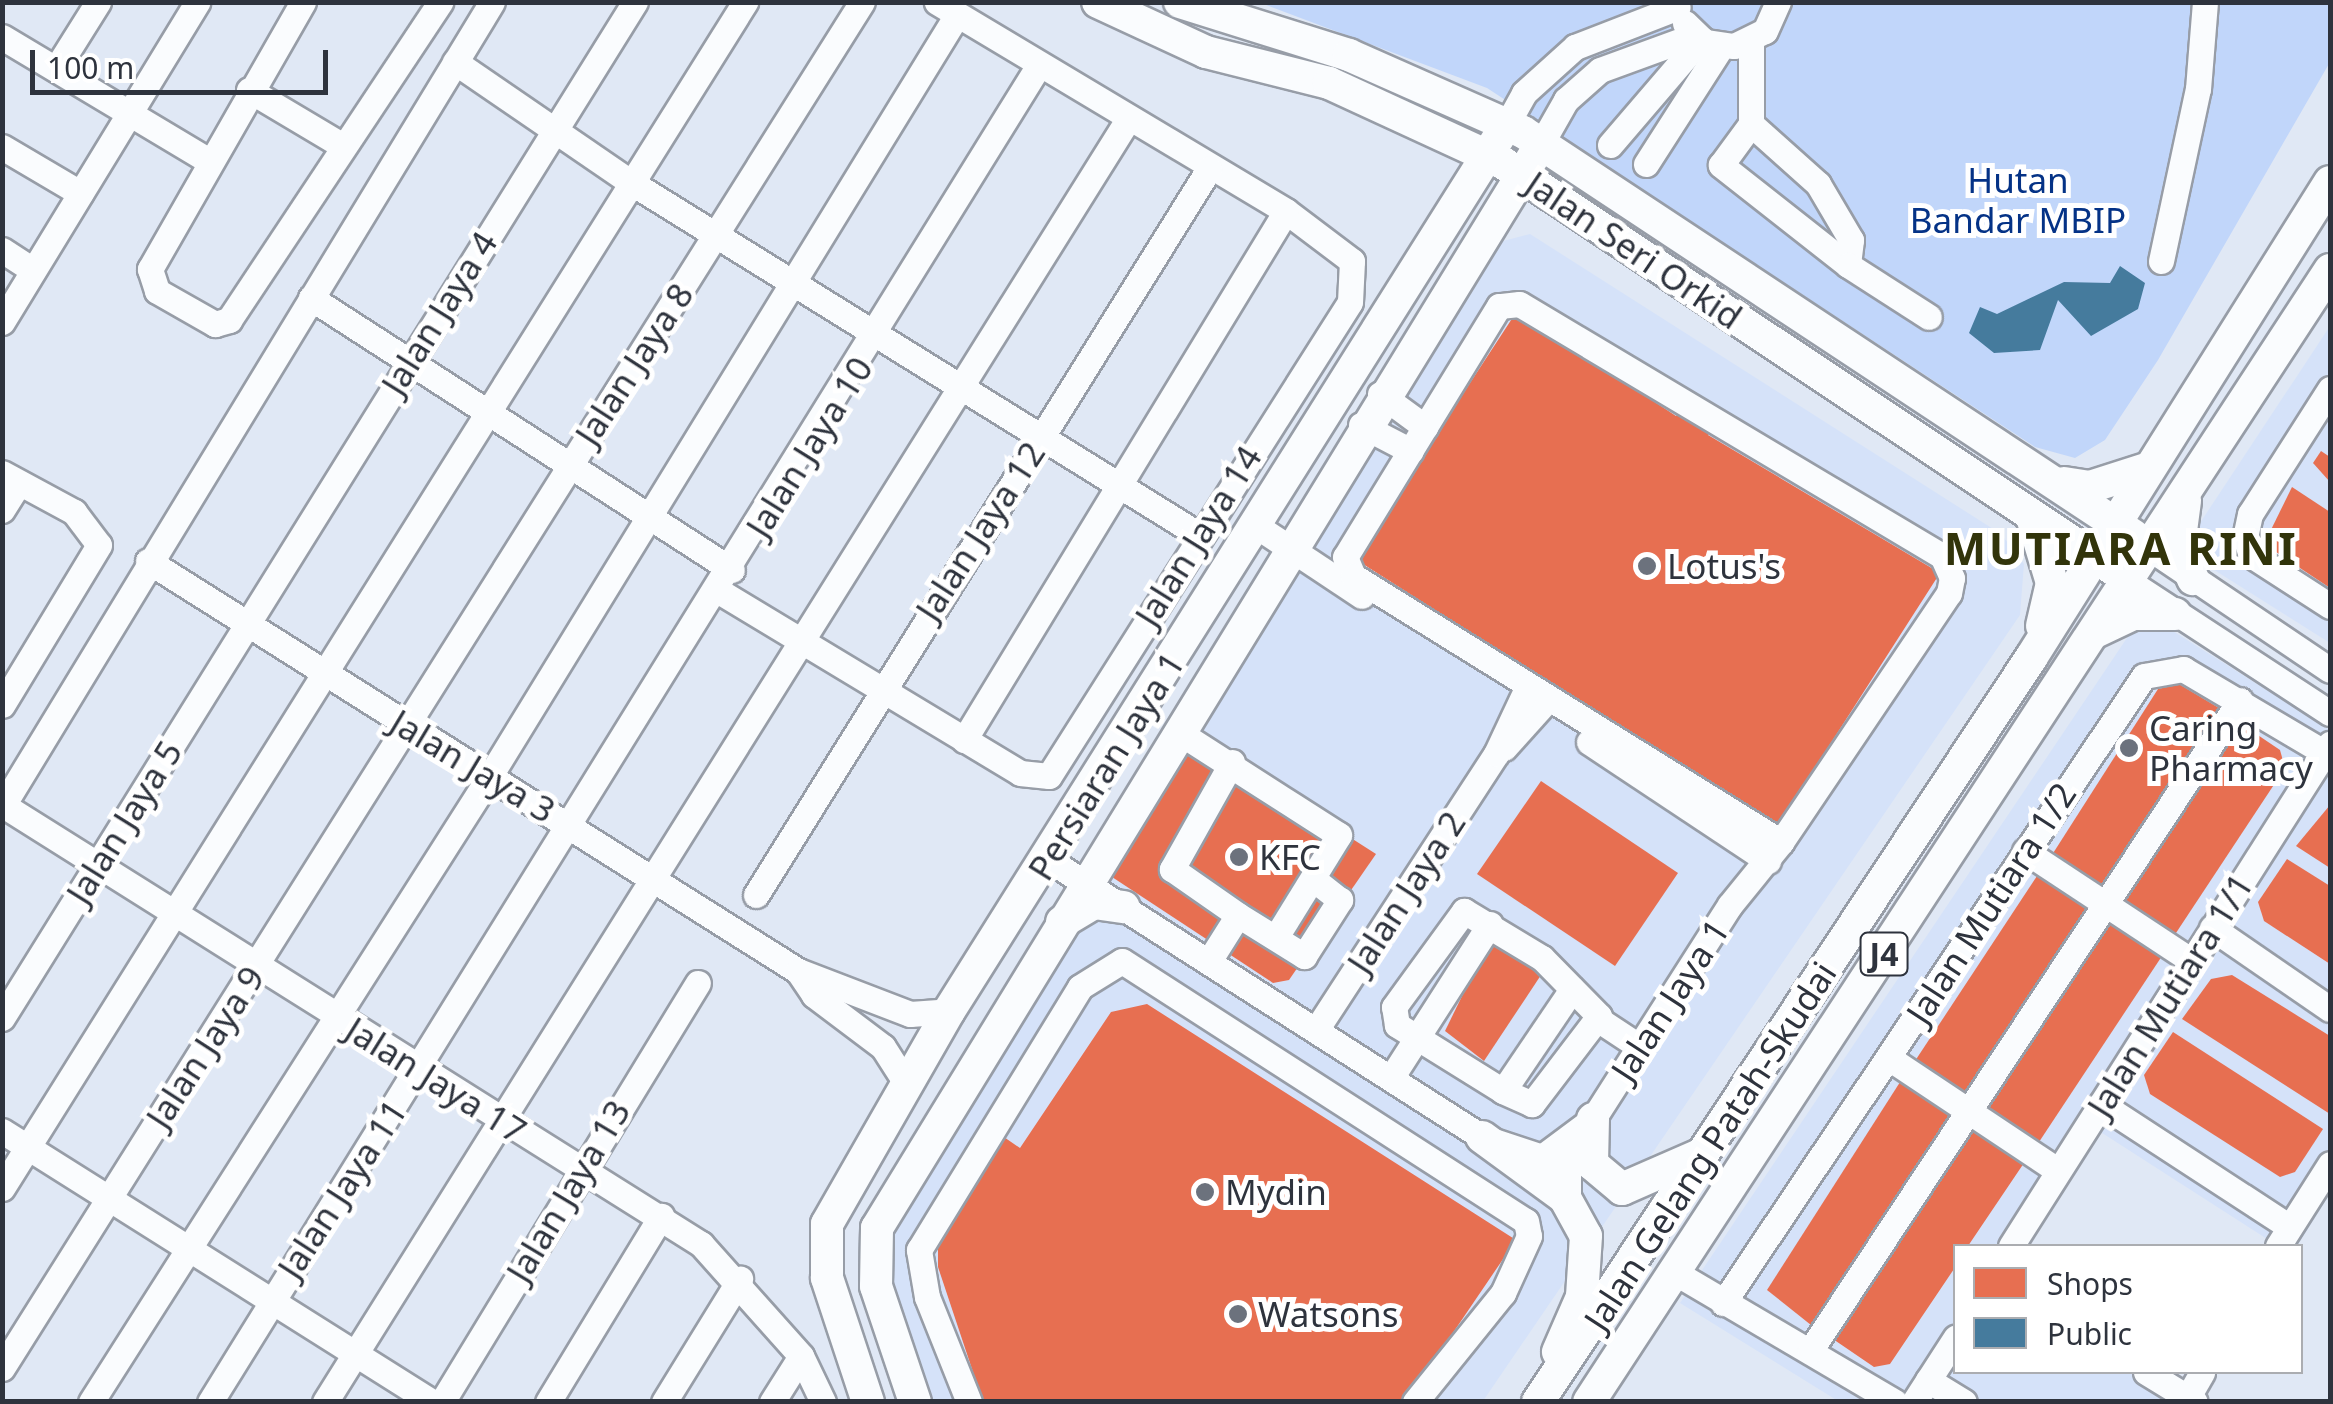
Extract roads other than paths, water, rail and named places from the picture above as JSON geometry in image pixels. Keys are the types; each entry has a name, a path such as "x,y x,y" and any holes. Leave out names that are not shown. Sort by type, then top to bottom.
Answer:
{"main road":[{"name":"Jalan Seri Orkid","path":"1098,2 1206,52 1329,83 1491,156 2128,581"},
{"name":"Jalan Seri Orkid","path":"1180,2 1349,55 1508,124 2064,483 2150,548"},
{"path":"1427,124 1454,170 1437,244"},
{"name":"Persiaran Jaya 1","path":"865,1394 825,1266 827,1224 949,1011 1049,860 1254,526 1437,244 1508,124"},
{"name":"Persiaran Jaya 1","path":"910,1390 876,1286 877,1228 1085,883 1180,734 1361,425 1464,270 1541,144"},
{"name":"Jalan Gelang Patah-Skudai","path":"1537,1402 1707,1151 2030,658 2330,182"},
{"path":"1464,270 1498,226 1535,212 1767,340"},
{"name":"Jalan Gelang Patah-Skudai","path":"1589,1402 2091,634 2186,497 2330,270"},
{"path":"2064,483 2090,487 2146,470"},
{"path":"2186,497 2179,546 2193,579"},
{"path":"2030,658 2052,583 2032,517"},
{"path":"2091,634 2133,614 2175,614"},
{"path":"1059,926 1083,906 1124,907"},
{"path":"1593,1119 1592,1164 1622,1189 1707,1151"},
{"path":"1482,1136 1565,1198"},
{"path":"1537,1402 1590,1264 1565,1198 1566,1146"},
{"path":"865,1394 880,1398 910,1390"}],"street":[{"path":"56,69 98,2"},
{"path":"2,322 197,2"},
{"path":"302,2 206,159 150,269 158,291 224,323 440,2"},
{"path":"3,806 148,561 492,2"},
{"name":"Jalan Jaya 4","path":"245,624 635,2"},
{"path":"2,1188 746,2"},
{"name":"Jalan Jaya 8","path":"408,726 862,2"},
{"path":"1778,2 1751,41 1752,124 1721,165 1848,265 1929,317"},
{"path":"2161,260 2198,88 2205,2"},
{"path":"1508,124 1562,56 1678,5 1706,41"},
{"path":"91,1402 186,1247 488,779 649,513 789,280 947,8 1209,169 1286,211 964,740 800,642 649,513 494,409 311,298"},
{"path":"2,37 206,159"},
{"path":"1541,144 1566,100 1600,70 1706,41 1751,41"},
{"path":"1610,145 1706,41"},
{"path":"1646,164 1706,41"},
{"path":"455,62 715,236 1196,533"},
{"name":"Jalan Jaya 10","path":"571,824 878,336 1040,65"},
{"path":"249,90 343,146"},
{"path":"326,1402 502,1119 656,882 958,386 1129,118"},
{"path":"1752,124 1818,184 1851,240 1848,265"},
{"path":"2,147 80,193"},
{"name":"Jalan Jaya 12","path":"756,895 877,688 1042,436 1209,169"},
{"name":"Jalan Jaya 14","path":"964,740 1031,777 1054,770 1196,533 1357,281 1352,261 1286,211"},
{"path":"2,250 33,270"},
{"name":"Jalan Jaya 1","path":"1425,427 1499,306 1519,304 1942,556 1948,593 1593,1119 1566,1146"},
{"path":"2330,389 2250,514 2245,537 2251,556 2330,606"},
{"path":"1380,394 1425,427 1345,556 1353,576 1774,852"},
{"path":"1361,425 1411,452"},
{"path":"2,510 11,478 84,520 99,545 2,705"},
{"path":"1254,526 1535,698"},
{"path":"2150,548 2330,670"},
{"name":"Jalan Jaya 3","path":"148,561 324,678 408,726 488,779 571,824 798,971"},
{"path":"2128,581 2330,713"},
{"name":"Jalan Jaya 5","path":"2,1018 245,624"},
{"name":"Jalan Mutiara 1/2","path":"1723,1303 2144,676 2182,668 2329,751"},
{"name":"Jalan Jaya 2","path":"1316,1030 1535,698"},
{"path":"1810,1351 2240,700"},
{"name":"Jalan Jaya 9","path":"2,1368 408,726"},
{"path":"1180,734 1333,825 1339,836 1276,936"},
{"name":"Jalan Mutiara 1/1","path":"2012,1244 2190,960 2329,751"},
{"path":"1232,762 1172,869 1276,936 1295,955 1316,942 1340,900 1314,880"},
{"name":"Jalan Jaya 17","path":"3,806 256,969 661,1216 740,1278 801,1356 823,1402"},
{"name":"Jalan Jaya 11","path":"210,1402 571,824"},
{"path":"2025,851 2190,960"},
{"path":"1049,860 1482,1136 1534,1156 1566,1146"},
{"path":"1208,961 1238,915"},
{"path":"1391,1078 1490,924 1596,1004 1599,1020 1640,1047"},
{"path":"2212,928 2330,1009"},
{"path":"969,1402 927,1297 919,1250 1080,987 1103,965 1135,962 1526,1221 1529,1236 1503,1294 1416,1402"},
{"path":"798,971 910,1014 949,1011"},
{"path":"798,971 814,995 883,1047 906,1082"},
{"name":"Jalan Jaya 13","path":"442,1402 698,983"},
{"path":"1503,1092 1572,989"},
{"path":"1416,1037 1503,1092 1540,1100 1599,1020"},
{"path":"1337,1093 1359,1058"},
{"path":"1889,1058 2057,1170"},
{"path":"2101,1104 2284,1237 2330,1164"},
{"path":"2,1131 432,1402"},
{"path":"548,1402 661,1216"},
{"path":"1676,1274 1895,1402"},
{"path":"664,1402 740,1278"},
{"path":"1953,1342 1921,1391 1964,1402"},
{"path":"772,1402 801,1356"},
{"path":"2149,1374 2189,1400 2201,1374"}],"place":[{"name":"Lotus's","path":"1647,566"},
{"name":"Caring Pharmacy","path":"2129,748"},
{"name":"KFC","path":"1239,857"},
{"name":"Mydin","path":"1205,1192"},
{"name":"Watsons","path":"1238,1314"}],"district":[{"name":"MUTIARA RINI","path":"2121,548"}],"park label":[{"name":"Hutan Bandar MBIP","path":"2018,200"}]}
